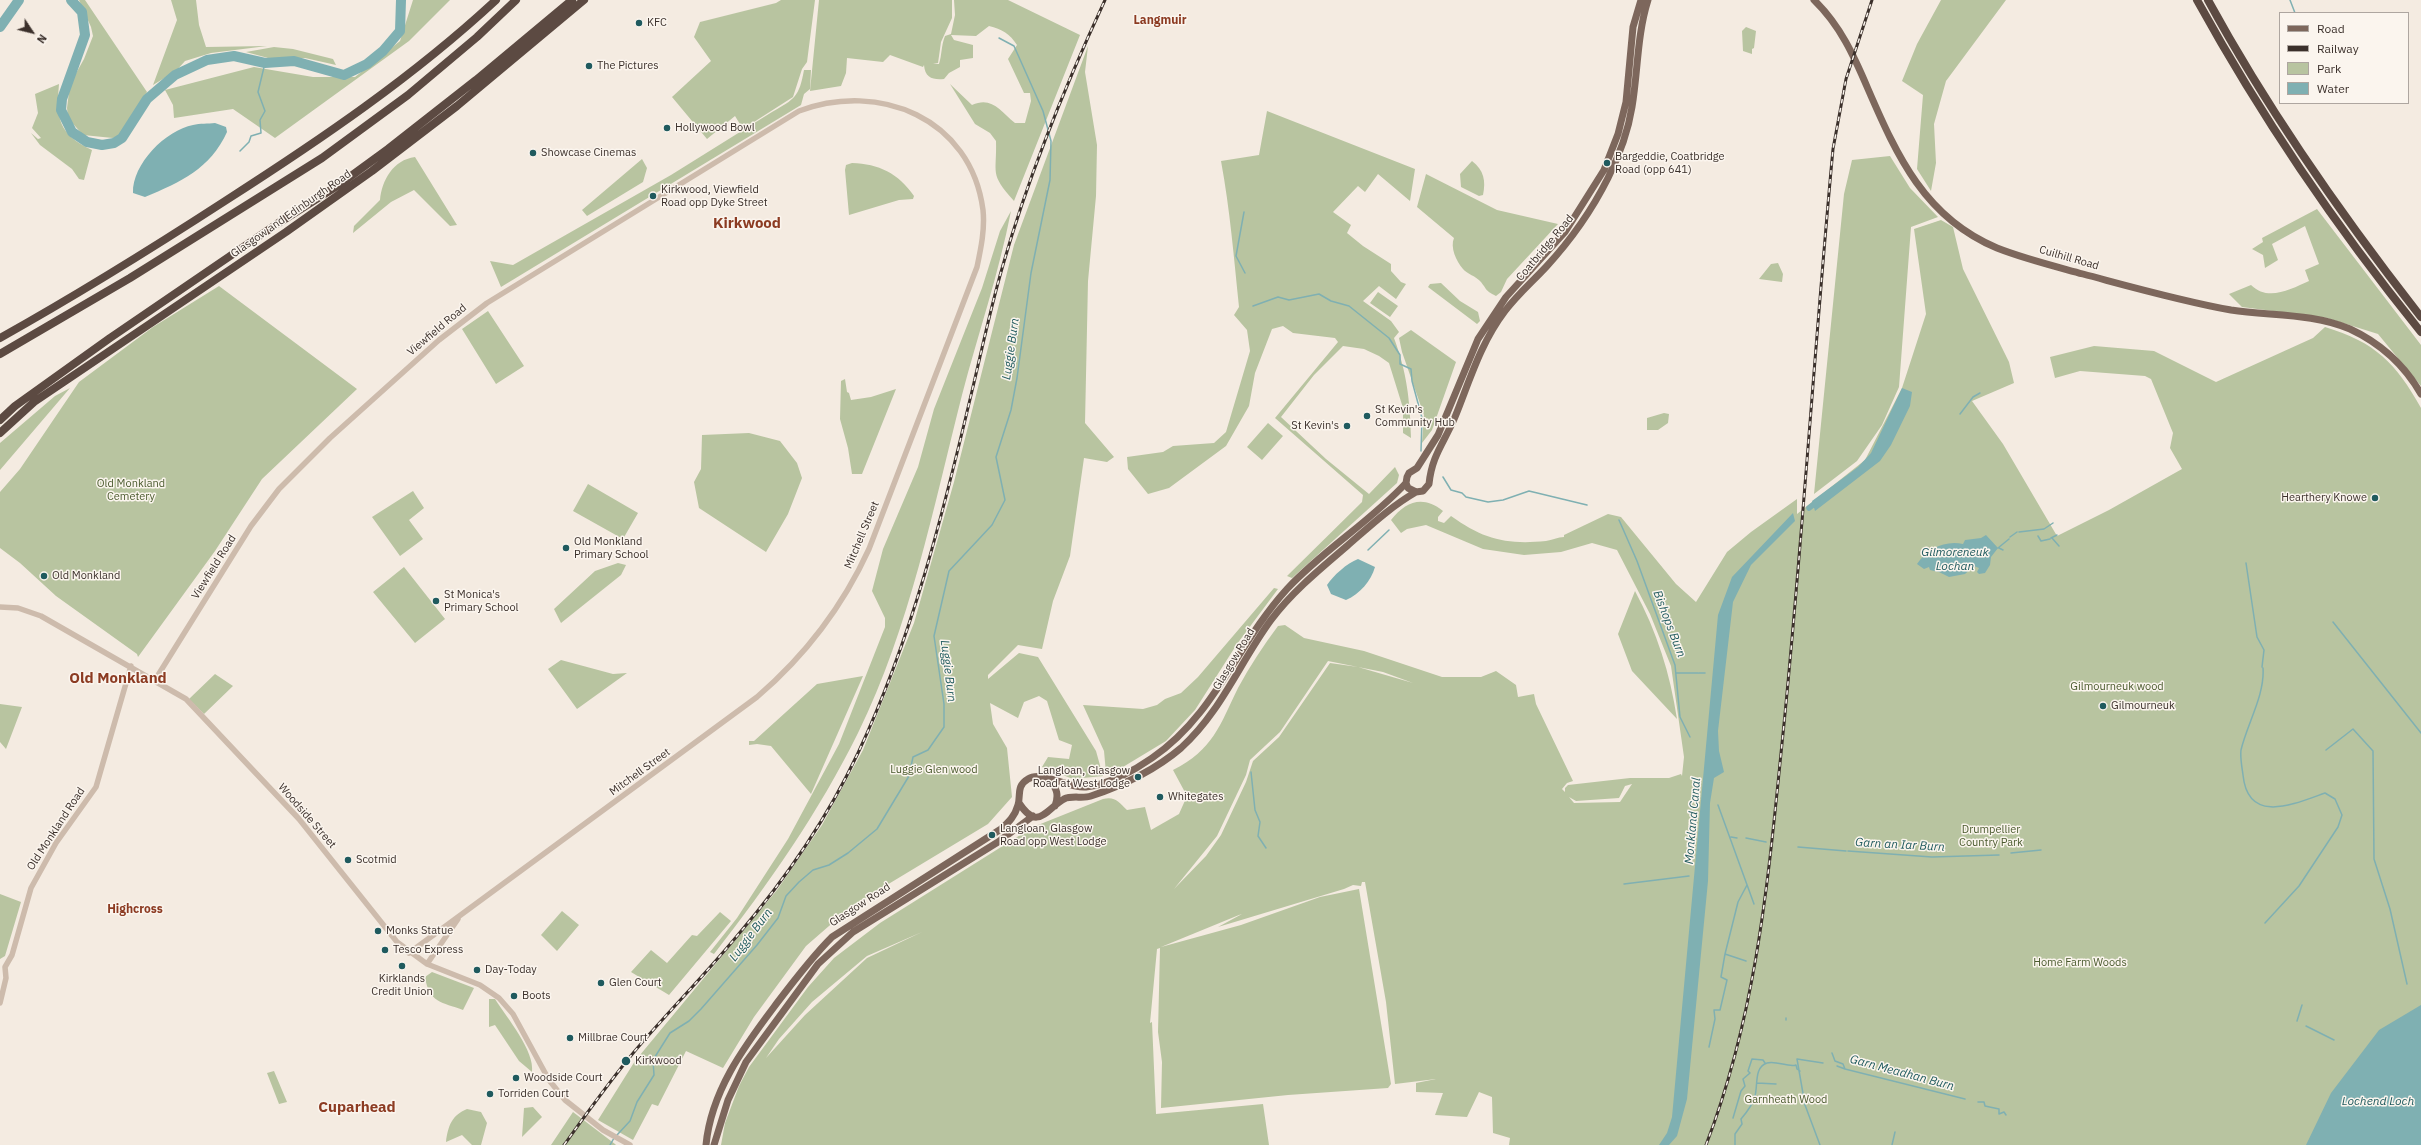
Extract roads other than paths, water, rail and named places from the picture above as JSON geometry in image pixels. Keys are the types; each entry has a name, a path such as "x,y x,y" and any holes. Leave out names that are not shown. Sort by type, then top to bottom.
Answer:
{"highway":[{"path":"0,338 123,267 309,147 405,78 496,0"},
{"path":"0,354 130,278 322,158 408,95 477,37 516,0"},
{"name":"Glasgow and Edinburgh Road","path":"0,420 15,406 110,338 364,166 470,86 570,0"},
{"name":"Glasgow and Edinburgh Road","path":"0,433 34,402 286,232 420,135 479,88 584,0"},
{"path":"479,88 591,0"},
{"path":"2198,0 2239,74 2289,154 2352,245 2421,332"},
{"path":"2208,0 2256,84 2302,156 2379,263 2421,317"}],"main road":[{"name":"Coatbridge Road","path":"1406,483 1409,472 1417,468 1445,421 1461,378 1481,333 1506,297 1565,232 1604,170 1614,148 1626,102 1633,27 1641,0"},
{"name":"Coatbridge Road","path":"1416,492 1423,491 1427,488 1433,459 1453,421 1471,371 1487,338 1518,296 1567,242 1599,195 1613,168 1626,136 1632,108 1640,33 1648,0"},
{"name":"Cuilhill Road","path":"1814,0 1829,15 1845,39 1895,149 1914,182 1941,211 1973,236 2017,255 2191,301 2234,310 2313,318 2342,326 2365,337 2388,354 2406,372 2421,394"},
{"path":"1417,468 1429,475"},
{"path":"1406,483 1408,488 1416,492"},
{"name":"Glasgow Road","path":"706,1145 711,1118 737,1058 809,960 832,937 850,924 1001,829 1013,817 1019,803 1018,794 1021,785 1029,778 1039,776 1085,788 1112,779 1151,759 1174,741 1195,720 1215,695 1266,613 1288,588 1406,483"},
{"name":"Glasgow Road","path":"714,1145 728,1100 746,1062 818,964 853,932 998,842 1033,816 1042,816 1050,812 1065,799 1088,797 1121,786 1158,765 1193,736 1226,695 1272,620 1294,594 1396,504 1416,492"},
{"path":"1288,588 1294,594"},
{"path":"1236,662 1243,666"},
{"path":"1050,780 1056,787 1058,797 1056,806"},
{"path":"1019,803 1024,811 1033,816"}],"street":[{"name":"Mitchell Street","path":"409,953 774,682 794,664 824,628 848,592 869,549 977,267 984,227 983,210 977,184 968,163 956,145 932,124 916,113 881,102 852,100 827,103"},
{"name":"Viewfield Road","path":"155,680 251,526 279,489 330,438 455,326 492,300 799,111 827,103"},
{"name":"Woodside Street","path":"0,607 18,608 41,616 87,643 131,666 186,699 204,716 299,818 397,942 409,953 427,964 480,985 499,998 513,1014 557,1091 588,1120 629,1144"},
{"name":"Old Monkland Road","path":"0,1003 6,978 5,967 12,955 31,888 56,843 96,787 131,666"},
{"name":"Mitchell Street","path":"427,964 462,915"}],"water":[{"path":"215,123 226,127 227,132 212,156 203,165 182,180 145,197 133,193 134,182 144,160 162,141 183,128 196,124"},
{"path":"1902,388 1912,392 1910,406 1891,445 1880,461 1815,511 1812,501 1858,467 1871,453"},
{"path":"1793,513 1795,521 1751,565 1733,602 1718,731 1719,751 1724,772 1714,778 1710,803 1708,881 1687,1099 1677,1136 1669,1145 1659,1145 1667,1133 1672,1117 1718,615 1732,577"},
{"name":"Gilmoreneuk Lochan","path":"1986,535 1998,548 1991,557 1990,565 1985,573 1979,574 1977,572 1979,568 1974,566 1965,574 1949,577 1939,572 1930,570 1929,567 1924,569 1917,564 1926,554 1937,547 1950,543 1963,544 1965,540 1981,538"},
{"path":"1358,559 1375,567 1368,582 1360,591 1346,600 1331,594 1327,585 1330,581 1345,567"},
{"name":"Lochend Loch","path":"2421,1005 2421,1145 2306,1145 2331,1093 2379,1030"}],"waterway":[{"path":"0,27 19,0"},
{"path":"71,0 82,12 85,35 62,99 61,110 72,132 87,142 102,145 114,143 122,138 147,99 175,75 207,60 234,56 265,63 294,61 344,75 367,64 383,51 400,31 401,0"},
{"path":"2290,0 2295,12"},
{"name":"Luggie Burn","path":"617,1135 630,1121 637,1102 654,1075 653,1060 670,1033 689,1021 701,1009 757,945 778,918 786,896 799,882 813,870 829,865 848,853 877,829 909,776 913,757 928,750 944,727 944,704 934,636 949,571 992,525 1005,500 996,457 1011,410 1017,378 1031,273 1050,180 1051,141 1043,111 1014,46 999,38"},
{"path":"240,151 249,142 251,136 261,133 260,120 265,111 258,92 265,63"},
{"path":"1244,212 1236,256 1245,273"},
{"name":"Bishops Burn","path":"1253,306 1278,297 1289,300 1319,294 1331,301 1349,306 1389,338 1400,355 1400,364 1411,369 1412,381 1422,418 1421,451"},
{"path":"1960,414 1973,397 1980,393"},
{"name":"Bishops Burn","path":"1443,477 1451,490 1462,493 1466,497 1488,502 1503,500 1529,491 1587,505"},
{"name":"Monkland Canal","path":"1809,508 1818,501"},
{"name":"Bishops Burn","path":"1619,520 1637,561 1675,665 1680,717 1690,737"},
{"path":"2019,532 2044,529 2053,523"},
{"path":"1368,550 1389,530"},
{"path":"2010,537 2017,532"},
{"path":"2051,538 2057,535"},
{"path":"2038,536 2041,541 2050,539"},
{"path":"2052,538 2059,546"},
{"path":"1998,548 2009,539"},
{"path":"1999,548 2003,550"},
{"path":"2246,563 2257,637 2264,650 2262,667"},
{"path":"2333,622 2421,733"},
{"path":"2263,668 2261,689 2241,750 2243,775 2247,791 2254,800 2263,806 2274,807 2300,802 2325,793 2335,799 2342,815 2338,827 2299,886 2265,923"},
{"path":"1676,673 1698,673"},
{"path":"1699,673 1705,673"},
{"path":"2326,750 2353,729 2373,751 2374,859 2390,909 2407,984"},
{"path":"1251,772 1255,810 1260,822 1258,836 1266,848"},
{"name":"Bishops Burn","path":"1718,805 1754,904"},
{"name":"Bishops Burn","path":"1731,837 1737,838"},
{"path":"1746,838 1766,842"},
{"path":"1798,847 1846,851"},
{"path":"2011,853 2041,850"},
{"name":"Garn an Iar Burn","path":"1848,851 1932,857 1999,855"},
{"path":"1624,884 1689,876"},
{"path":"1745,889 1747,885 1738,902 1725,954 1746,961"},
{"path":"1709,1047 1715,1019 1714,1010 1720,1010 1727,980 1721,977 1725,954"},
{"path":"2297,1021 2302,1005"},
{"path":"2306,1026 2334,1040"},
{"name":"Garn Meadhan Burn","path":"1832,1053 1835,1061 1843,1064 1845,1069 1965,1099"},
{"path":"1733,1118 1741,1091 1745,1086 1743,1079 1750,1073 1748,1071 1752,1059 1763,1060 1765,1063"},
{"name":"Bishops Burn","path":"1820,1145 1805,1105 1797,1059 1823,1063"},
{"path":"1735,1145 1735,1134 1742,1124 1741,1119 1750,1108 1754,1099 1757,1077 1760,1068 1767,1063 1774,1062 1790,1066 1796,1065 1797,1069 1800,1071"},
{"name":"Garn Meadhan Burn","path":"1837,1066 1845,1069"},
{"path":"1757,1083 1776,1084"},
{"name":"Garn Meadhan Burn","path":"1978,1102 1984,1102 1985,1106 1999,1109 1999,1114 2004,1112 2006,1115"},
{"path":"1892,1145 1895,1132"},
{"name":"Luggie Burn","path":"610,1145 614,1138"}],"railway":[{"path":"564,1145 634,1052 724,951 788,871 804,849 833,802 858,753 895,665 924,575 950,483 994,296 1024,197 1062,98 1105,0"},
{"path":"1706,1145 1724,1093 1738,1041 1750,989 1767,885 1791,652 1833,149 1846,79 1872,0"}],"place":[{"name":"KFC","path":"639,23"},
{"name":"The Pictures","path":"589,66"},
{"name":"Hollywood Bowl","path":"667,128"},
{"name":"Showcase Cinemas","path":"533,153"},
{"name":"Bargeddie, Coatbridge Road (opp 641)","path":"1607,163"},
{"name":"Kirkwood, Viewfield Road opp Dyke Street","path":"653,196"},
{"name":"St Kevin's Community Hub","path":"1367,416"},
{"name":"St Kevin's","path":"1347,426"},
{"name":"Hearthery Knowe","path":"2375,498"},
{"name":"Old Monkland Primary School","path":"566,548"},
{"name":"Old Monkland","path":"44,576"},
{"name":"St Monica's Primary School","path":"436,601"},
{"name":"Gilmourneuk","path":"2103,706"},
{"name":"Langloan, Glasgow Road at West Lodge","path":"1138,777"},
{"name":"Whitegates","path":"1160,797"},
{"name":"Langloan, Glasgow Road opp West Lodge","path":"992,835"},
{"name":"Scotmid","path":"348,860"},
{"name":"Monks Statue","path":"378,931"},
{"name":"Tesco Express","path":"385,950"},
{"name":"Kirklands Credit Union","path":"402,966"},
{"name":"Day-Today","path":"477,970"},
{"name":"Glen Court","path":"601,983"},
{"name":"Boots","path":"514,996"},
{"name":"Millbrae Court","path":"570,1038"},
{"name":"Kirkwood","path":"626,1061"},
{"name":"Woodside Court","path":"516,1078"},
{"name":"Torriden Court","path":"490,1094"}],"district":[{"name":"Langmuir","path":"1160,21"},
{"name":"Kirkwood","path":"747,224"},
{"name":"Old Monkland","path":"118,679"},
{"name":"Highcross","path":"135,910"},
{"name":"Cuparhead","path":"357,1108"}],"park label":[{"name":"Old Monkland Cemetery","path":"131,490"},
{"name":"Gilmourneuk wood","path":"2117,687"},
{"name":"Luggie Glen wood","path":"934,770"},
{"name":"Drumpellier Country Park","path":"1991,836"},
{"name":"Home Farm Woods","path":"2080,963"},
{"name":"Garnheath Wood","path":"1786,1100"}]}
